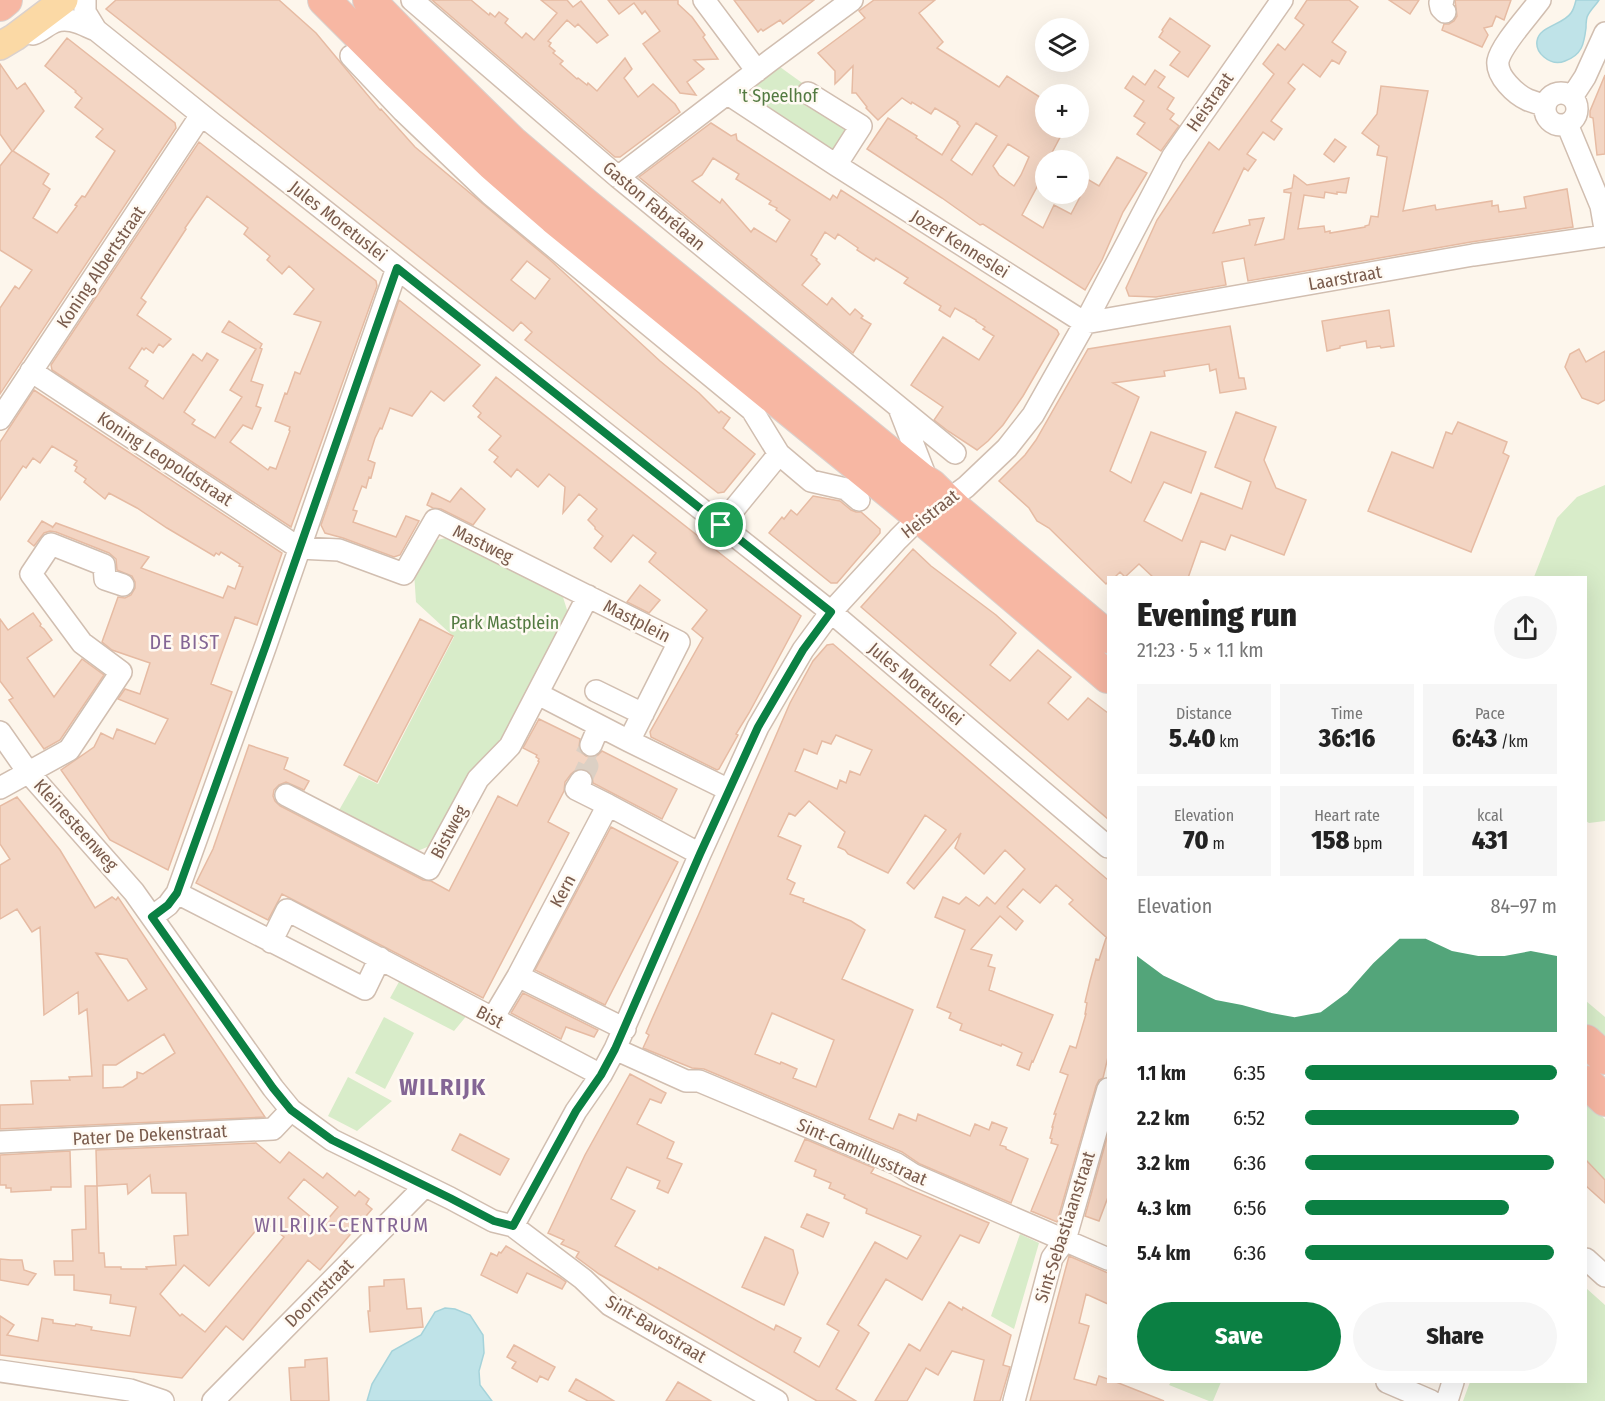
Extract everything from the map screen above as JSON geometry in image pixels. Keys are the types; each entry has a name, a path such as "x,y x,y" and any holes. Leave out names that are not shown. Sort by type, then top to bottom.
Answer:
{"highway":[{"path":"0,5 8,0"},
{"path":"324,0 477,150 554,218 921,518 1107,675"},
{"path":"369,0 520,149 580,201 939,493 1107,636"},
{"path":"1587,1042 1605,1058"},
{"path":"1587,1083 1605,1100"}],"main road":[{"path":"5,39 15,14 8,0"},
{"path":"5,39 64,0"}],"street":[{"name":"Jules Moretuslei","path":"85,0 86,12 96,30"},
{"name":"Gaston Fabrélaan","path":"412,0 618,177 955,453"},
{"path":"704,0 757,71"},
{"path":"618,177 852,0"},
{"name":"Heistraat","path":"615,1049 758,727 803,650 831,612 898,538 921,518 939,493 966,487 1006,448 1033,415 1085,323 1173,156 1282,0"},
{"path":"1540,0 1502,52 1498,62 1500,72 1514,90 1527,100 1545,105"},
{"name":"Jules Moretuslei","path":"5,39 37,33 56,21 66,20 75,21 96,30 831,612 1107,846"},
{"path":"1572,97 1585,77 1605,33"},
{"path":"351,56 402,111 491,195 752,410 779,454 811,481 846,489 859,500"},
{"path":"808,93 861,126 836,165"},
{"path":"1557,93 1565,93 1572,97 1576,102 1575,118 1561,125 1550,121 1545,105 1549,98 1557,93"},
{"name":"Jozef Kenneslei","path":"728,94 1085,323"},
{"name":"Koning Albertstraat","path":"0,419 201,115"},
{"path":"1567,124 1601,206 1605,229"},
{"name":"Laarstraat","path":"1085,323 1473,255 1605,236"},
{"path":"397,268 177,893 168,905 152,917 291,1110 332,1140 494,1221 513,1226 576,1111 601,1075 615,1049"},
{"name":"Koning Leopoldstraat","path":"32,371 299,548"},
{"name":"Gaston Fabrélaan","path":"899,408 924,474 939,493"},
{"path":"721,525 779,454"},
{"name":"Mastweg","path":"299,548 339,550 404,574 435,520 588,596"},
{"path":"0,788 69,750 121,672 82,643 32,574 51,544 104,565 105,579 123,585"},
{"name":"Mastplein","path":"538,694 588,596 679,642 629,741"},
{"path":"596,691 643,714"},
{"path":"538,694 595,735 629,741 729,790"},
{"name":"Bistweg","path":"286,795 429,869 478,779 510,746 538,694"},
{"name":"Kleinesteenweg","path":"0,732 28,772 123,878 152,917"},
{"path":"581,781 576,789 700,854"},
{"name":"Kern","path":"493,1018 518,976 608,805"},
{"path":"177,893 365,989 380,958"},
{"name":"Bist","path":"271,942 287,910 601,1075"},
{"path":"518,976 625,1029"},
{"name":"Sint-Camillusstraat","path":"615,1049 686,1081 699,1081 897,1164 914,1175 1107,1259"},
{"name":"Sint-Sebastiaanstraat","path":"1014,1401 1052,1258 1065,1240 1107,1093"},
{"name":"Pater De Dekenstraat","path":"0,1142 273,1129 291,1110"},
{"name":"Doornstraat","path":"213,1401 425,1186"},
{"name":"Sint-Bavostraat","path":"513,1226 583,1279 610,1305 777,1401"},
{"path":"1587,1260 1605,1276"},
{"path":"0,1371 163,1401"},
{"path":"1389,1383 1431,1401"},
{"path":"1447,1401 1453,1383"}],"green space":[{"name":"'t Speelhof","path":"780,67 805,85 852,128 834,158 755,101 753,87"},
{"path":"1605,485 1605,821 1589,823 1587,822 1587,576 1534,576 1557,518 1577,497"},
{"name":"Park Mastplein","path":"450,537 562,594 568,613 506,737 432,845 415,852 338,812 359,775 378,784 454,637 416,602 414,572 433,541"},
{"path":"400,980 468,1014 454,1031 390,998"},
{"path":"1587,1002 1605,1017 1605,1041 1587,1025"},
{"path":"384,1017 414,1033 385,1089 355,1073"},
{"path":"348,1077 392,1101 357,1131 328,1116"},
{"path":"1587,1103 1605,1119 1605,1180 1587,1161"},
{"path":"1020,1234 1039,1243 1014,1329 991,1316"},
{"path":"1587,1289 1605,1305 1605,1401 1463,1401 1470,1383 1587,1383"},
{"path":"1170,1383 1221,1383 1213,1401 1169,1385"}],"water":[{"path":"1576,0 1599,0 1587,16 1581,48 1571,59 1557,62 1549,60 1538,50 1539,36 1567,17 1573,10"},
{"path":"445,1308 470,1315 483,1335 484,1353 479,1371 480,1385 492,1401 367,1401 372,1384 392,1351 421,1335 435,1312"}],"building":[{"path":"116,0 279,0 316,33 380,110 415,147 549,259 719,413 721,411 730,418 723,428 755,454 724,492 718,493 525,340 532,332 521,322 513,331 106,9","holes":["527,261 550,279 535,299 511,280"]},
{"path":"432,0 471,0 489,15 490,13 495,17 499,12 508,19 505,23 522,38 526,33 534,40 557,13 541,0 567,0 573,7 581,1 608,35 597,43 578,24 575,27 567,20 548,41 551,43 549,46 555,51 553,53 563,61 560,64 577,79 587,85 588,83 597,91 625,58 632,69 624,78 638,97 653,84 675,104 680,112 620,157 615,157"},
{"path":"608,0 678,0 678,4 692,17 705,35 703,37 718,59 694,60 704,69 687,82 696,95 680,93 643,44 660,31 645,11 642,14 634,3 619,14"},
{"path":"734,0 814,0 783,24 780,20 758,32"},
{"path":"874,0 935,0 919,13 943,42 937,48 999,87 1007,76 1035,94 1035,138 1060,138 1053,150 1035,150 1035,191 1022,215 1043,228 1054,205 1071,214 1076,204 1089,204 1089,180 1099,186 1117,157 1147,173 1123,212 1102,260 1085,290 983,224 980,225 867,149 888,118 942,155 960,126 958,122 935,108 931,114 902,98 878,120 856,93 852,93 853,66 835,84 835,71 818,53 865,18 859,11","holes":["976,123 997,136 972,175 951,160","1008,144 1029,157 1014,186 999,175 993,166"]},
{"path":"1307,0 1349,0 1358,7 1332,42 1346,52 1339,64 1332,60 1320,77 1303,64 1288,83 1295,89 1271,121 1282,129 1274,140 1263,132 1247,154 1256,160 1248,171 1244,168 1213,233 1250,225 1249,220 1264,218 1255,245 1284,239 1291,193 1284,192 1284,190 1292,188 1294,175 1307,185 1349,178 1346,193 1325,192 1324,198 1304,195 1298,229 1324,226 1325,232 1330,231 1330,233 1369,225 1371,216 1378,217 1387,157 1377,155 1379,146 1362,133 1377,114 1381,86 1428,91 1403,211 1435,205 1436,210 1492,201 1492,206 1498,205 1499,212 1526,208 1524,197 1567,189 1573,227 1471,242 1248,281 1244,258 1222,262 1226,285 1156,297 1129,296 1126,288 1157,220 1209,142 1219,150 1274,74 1263,64 1278,44 1285,50 1304,25 1295,18"},
{"path":"1389,0 1419,0 1410,14"},
{"path":"1455,0 1511,0 1504,20 1496,16 1492,26 1484,28 1488,35 1482,47 1442,30 1444,24 1454,21 1457,16"},
{"path":"1170,18 1210,46 1188,77 1170,65 1180,52 1159,37"},
{"path":"67,38 175,123 176,128 0,394 0,308 15,286 19,289 32,270 0,250 0,166 12,151 0,134 0,64 17,89 25,83 44,111 13,151 49,174 43,184 50,189 33,218 57,233 82,196 85,197 115,151 96,137 103,129 75,107 82,98 45,66"},
{"path":"1155,70 1165,77 1158,87 1174,98 1167,109 1174,114 1170,119 1179,126 1161,151 1137,134 1145,123 1134,116 1144,101 1125,88 1133,76 1145,85"},
{"path":"1605,75 1605,154 1597,155 1593,118 1590,117 1590,111"},
{"path":"711,123 731,136 736,134 737,140 830,200 833,195 837,198 841,190 1057,330 1059,334 1023,396 1003,425 977,450 934,420 943,407 911,385 943,337 979,360 994,336 983,329 985,327 955,308 950,317 939,310 941,306 904,283 908,278 876,258 874,261 838,234 835,239 825,232 811,255 820,264 802,285 827,305 832,298 850,315 855,309 863,316 861,318 871,324 853,353 639,177","holes":["713,158 739,174 736,179 771,201 769,204 790,220 776,242 754,228 751,232 722,199 720,203 692,181 702,175"]},
{"path":"1335,139 1346,147 1334,162 1324,154"},
{"path":"199,142 376,281 377,286 291,527 52,370 51,365","holes":["207,196 248,228 244,234 270,256 267,260 282,274 289,266 314,289 294,314 321,322 300,374 295,372 287,394 285,393 275,421 290,427 290,431 276,469 270,467 268,470 230,442 243,425 252,429 261,408 256,406 263,385 251,381 262,344 229,321 222,332 256,349 230,390 242,397 215,438 192,424 195,420 184,412 218,360 207,353 202,361 193,354 163,399 145,386 148,381 129,368 142,348 153,353 159,344 163,347 171,339 137,315 146,302 141,298"]},
{"path":"399,300 480,365 444,401 431,391 412,416 390,408 382,429 380,428 375,438 368,460 375,463 371,478 369,477 366,488 362,486 353,510 357,511 353,522 396,537 406,516 419,521 400,555 394,557 325,533 321,525"},
{"path":"1389,310 1394,346 1367,348 1366,341 1327,351 1322,321"},
{"path":"1230,326 1239,378 1244,378 1246,389 1220,393 1216,369 1210,371 1209,364 1164,371 1165,376 1113,383 1139,397 1110,471 1131,483 1151,432 1206,452 1191,493 1164,482 1144,521 1182,541 1201,493 1242,509 1251,482 1215,467 1236,412 1276,427 1264,460 1276,488 1306,500 1284,555 1231,535 1225,550 1201,541 1189,576 1152,576 1139,564 1126,576 1120,572 1116,576 1107,576 1106,584 1049,528 1037,521 1029,508 999,481 1025,455 1036,440 1088,349"},
{"path":"1579,349 1586,362 1605,351 1605,400 1598,404 1582,398 1565,367 1570,354"},
{"path":"496,377 801,616 719,769 651,737 650,732 703,638 692,629 707,610 649,562 656,553 633,535 611,562 594,548 603,536 588,520 597,509 579,494 563,513 565,487 549,474 538,487 517,469 511,477 494,462 498,457 489,450 501,436 478,417 481,413 473,406"},
{"path":"34,390 282,553 257,625 235,617 219,661 211,684 232,692 168,870 110,840 61,770 94,747 101,733 113,739 117,729 155,744 168,719 118,699 125,689 140,694 150,663 112,650 102,642 118,597 125,598 131,595 135,582 132,576 117,570 116,559 109,553 56,532 44,533 34,546 28,541 42,521 53,527 56,523 149,557 141,568 223,598 228,586 235,589 243,567 221,552 214,556 109,493 105,499 84,482 86,479 75,471 77,467 74,465 77,461 52,446 40,463 33,458 26,468 23,466 0,500 0,442"},
{"path":"1458,422 1507,442 1503,453 1509,456 1471,552 1368,511 1392,452 1433,468 1446,432 1452,434"},
{"path":"461,488 485,509 473,525 441,509 427,505 432,493 450,502"},
{"path":"813,496 840,501 851,510 861,512 880,529 880,533 837,583 831,583 769,533 791,510 797,515"},
{"path":"913,549 1016,633 990,665 1010,681 1038,650 1071,677 1048,703 1068,720 1088,698 1107,712 1107,818 861,607"},
{"path":"640,585 660,600 649,613 627,602"},
{"path":"33,613 52,640 27,658 54,697 82,659 104,675 60,740 44,749 9,700 13,698 0,681 0,619 8,630"},
{"path":"420,619 453,636 377,782 344,765"},
{"path":"833,644 1107,879 1107,938 1069,904 1073,900 1056,885 1040,903 1023,889 1007,907 1023,921 1016,930 1000,916 971,949 992,955 988,966 995,968 989,990 1053,1015 1029,1070 1017,1065 1022,1053 960,1030 962,1024 949,1018 951,1013 937,1007 965,930 935,917 943,897 959,904 966,897 979,906 987,897 995,904 1025,869 1005,850 984,874 955,848 961,833 914,889 907,883 946,830 925,815 888,873 838,847 845,832 809,801 795,816 789,813 778,836 801,846 787,879 795,883 790,894 804,899 803,902 851,921 865,930 842,979 913,1010 869,1119 893,1129 899,1114 916,1121 918,1114 970,1136 975,1124 989,1130 992,1122 1007,1128 1000,1145 1028,1159 1011,1203 920,1164 902,1152 704,1069 692,1068 643,1048 649,1035 646,1033 790,703 813,661 827,645","holes":["836,735 872,750 860,775 850,771 846,783 840,780 837,789 795,771 804,749 817,754 822,741 831,744","772,1013 834,1040 816,1087 793,1078 797,1069 755,1054"]},
{"path":"539,719 580,739 579,747 586,756 593,758 602,751 677,789 662,819 593,783 592,776 587,770 581,768 571,774 565,782 564,791 548,822 569,833 483,998 282,894 268,920 196,883 213,849 249,745 288,758 284,769 309,781 304,790 286,782 279,785 274,790 273,796 280,806 423,880 431,881 449,891 498,796 517,806 539,762 537,755 523,748"},
{"path":"17,797 60,850 95,908 112,897 116,900 118,897 265,1117 0,1129 0,1105 33,1104 31,1081 70,1080 69,1077 92,1076 87,1009 79,1014 78,992 44,1015 40,927 32,932 17,909 0,919 0,865 10,859 0,844 0,806","holes":["96,953 127,959 147,989 128,1001","164,1034 175,1053 143,1074 137,1072 137,1078 123,1087 103,1088 103,1065 116,1065"]},
{"path":"611,827 678,862 605,1005 535,970"},
{"path":"1106,938 1107,1061 1103,1078 1096,1086 1057,1222 1031,1211 1058,1145 1051,1143 1050,1138 1056,1114 1054,1114 1068,1075 1060,1072 1070,1046 1076,1048 1086,1014 1087,1003 1085,1002 1096,959 1099,960"},
{"path":"523,993 598,1030 594,1037 566,1027 561,1039 511,1013"},
{"path":"630,1074 666,1093 661,1103 650,1099 637,1124 674,1142 667,1158 682,1164 668,1193 657,1188 660,1181 627,1167 611,1199 635,1211 615,1246 658,1270 659,1267 774,1330 776,1325 801,1338 794,1352 819,1367 839,1331 827,1324 875,1242 907,1259 921,1236 866,1213 867,1209 829,1188 831,1183 814,1176 816,1170 795,1161 805,1139 874,1168 871,1173 989,1223 979,1243 960,1235 922,1300 886,1279 858,1325 869,1333 836,1389 856,1401 817,1401 599,1274 576,1257 579,1252 561,1244 564,1240 548,1233 585,1155"},
{"path":"460,1134 509,1159 500,1175 452,1150"},
{"path":"1107,1138 1107,1200 1099,1221 1085,1216"},
{"path":"256,1143 280,1163 289,1152 323,1178 327,1173 355,1196 359,1191 369,1199 366,1204 372,1209 320,1270 308,1260 243,1340 226,1326 182,1378 0,1355 0,1316 14,1325 7,1335 38,1341 42,1318 53,1320 53,1323 75,1326 76,1324 92,1327 91,1330 130,1336 136,1307 110,1303 111,1295 74,1290 74,1275 55,1275 54,1261 73,1261 72,1230 86,1229 85,1186 97,1186 96,1150","holes":["150,1175 152,1193 186,1193 188,1235 174,1236 176,1265 146,1267 147,1269 105,1267 104,1253 99,1253 97,1186 127,1184 128,1194","304,1179 338,1207 322,1226 288,1198","264,1221 284,1237 205,1332 182,1314 180,1316 160,1294 184,1265 209,1286"]},
{"path":"70,1151 71,1187 11,1192 11,1188 0,1185 0,1155"},
{"path":"1587,1161 1605,1180 1605,1203 1587,1187"},
{"path":"807,1214 829,1223 823,1237 801,1227"},
{"path":"765,1237 793,1250 798,1273 784,1305 742,1287"},
{"path":"506,1246 566,1282 562,1289 527,1273 517,1293 481,1275 491,1253 497,1256"},
{"path":"1069,1256 1107,1273 1107,1304 1086,1294 1079,1323 1089,1326 1074,1379 1096,1385 1099,1376 1107,1379 1107,1383 1119,1383 1164,1401 1030,1401"},
{"path":"0,1259 22,1260 24,1270 36,1274 28,1285 0,1280"},
{"path":"404,1279 407,1309 421,1308 423,1327 370,1332 369,1287 384,1286 384,1280"},
{"path":"949,1302 962,1310 963,1307 1011,1335 1003,1365 1010,1367 1000,1401 974,1401 984,1360 952,1351 938,1375 926,1368 907,1401 875,1401 909,1344 920,1351"},
{"path":"514,1345 555,1367 548,1380 540,1376 537,1382 512,1368 516,1362 507,1357"},
{"path":"327,1358 329,1401 291,1401 289,1368 305,1367 305,1360"},
{"path":"576,1379 614,1401 588,1401 569,1391"},
{"path":"678,1382 711,1401 666,1401"}],"tunnel":[{"path":"581,781 588,766 582,762 591,745"}],"district":[{"name":"DE BIST","path":"185,642"},
{"name":"WILRIJK","path":"443,1087"},
{"name":"WILRIJK-CENTRUM","path":"342,1225"}],"route":[{"path":"397,268 721,525 831,612 803,650 758,727 700,854 625,1029 601,1075 576,1111 513,1226 494,1221 332,1140 291,1110 152,917 168,905 177,893 397,268"}]}
